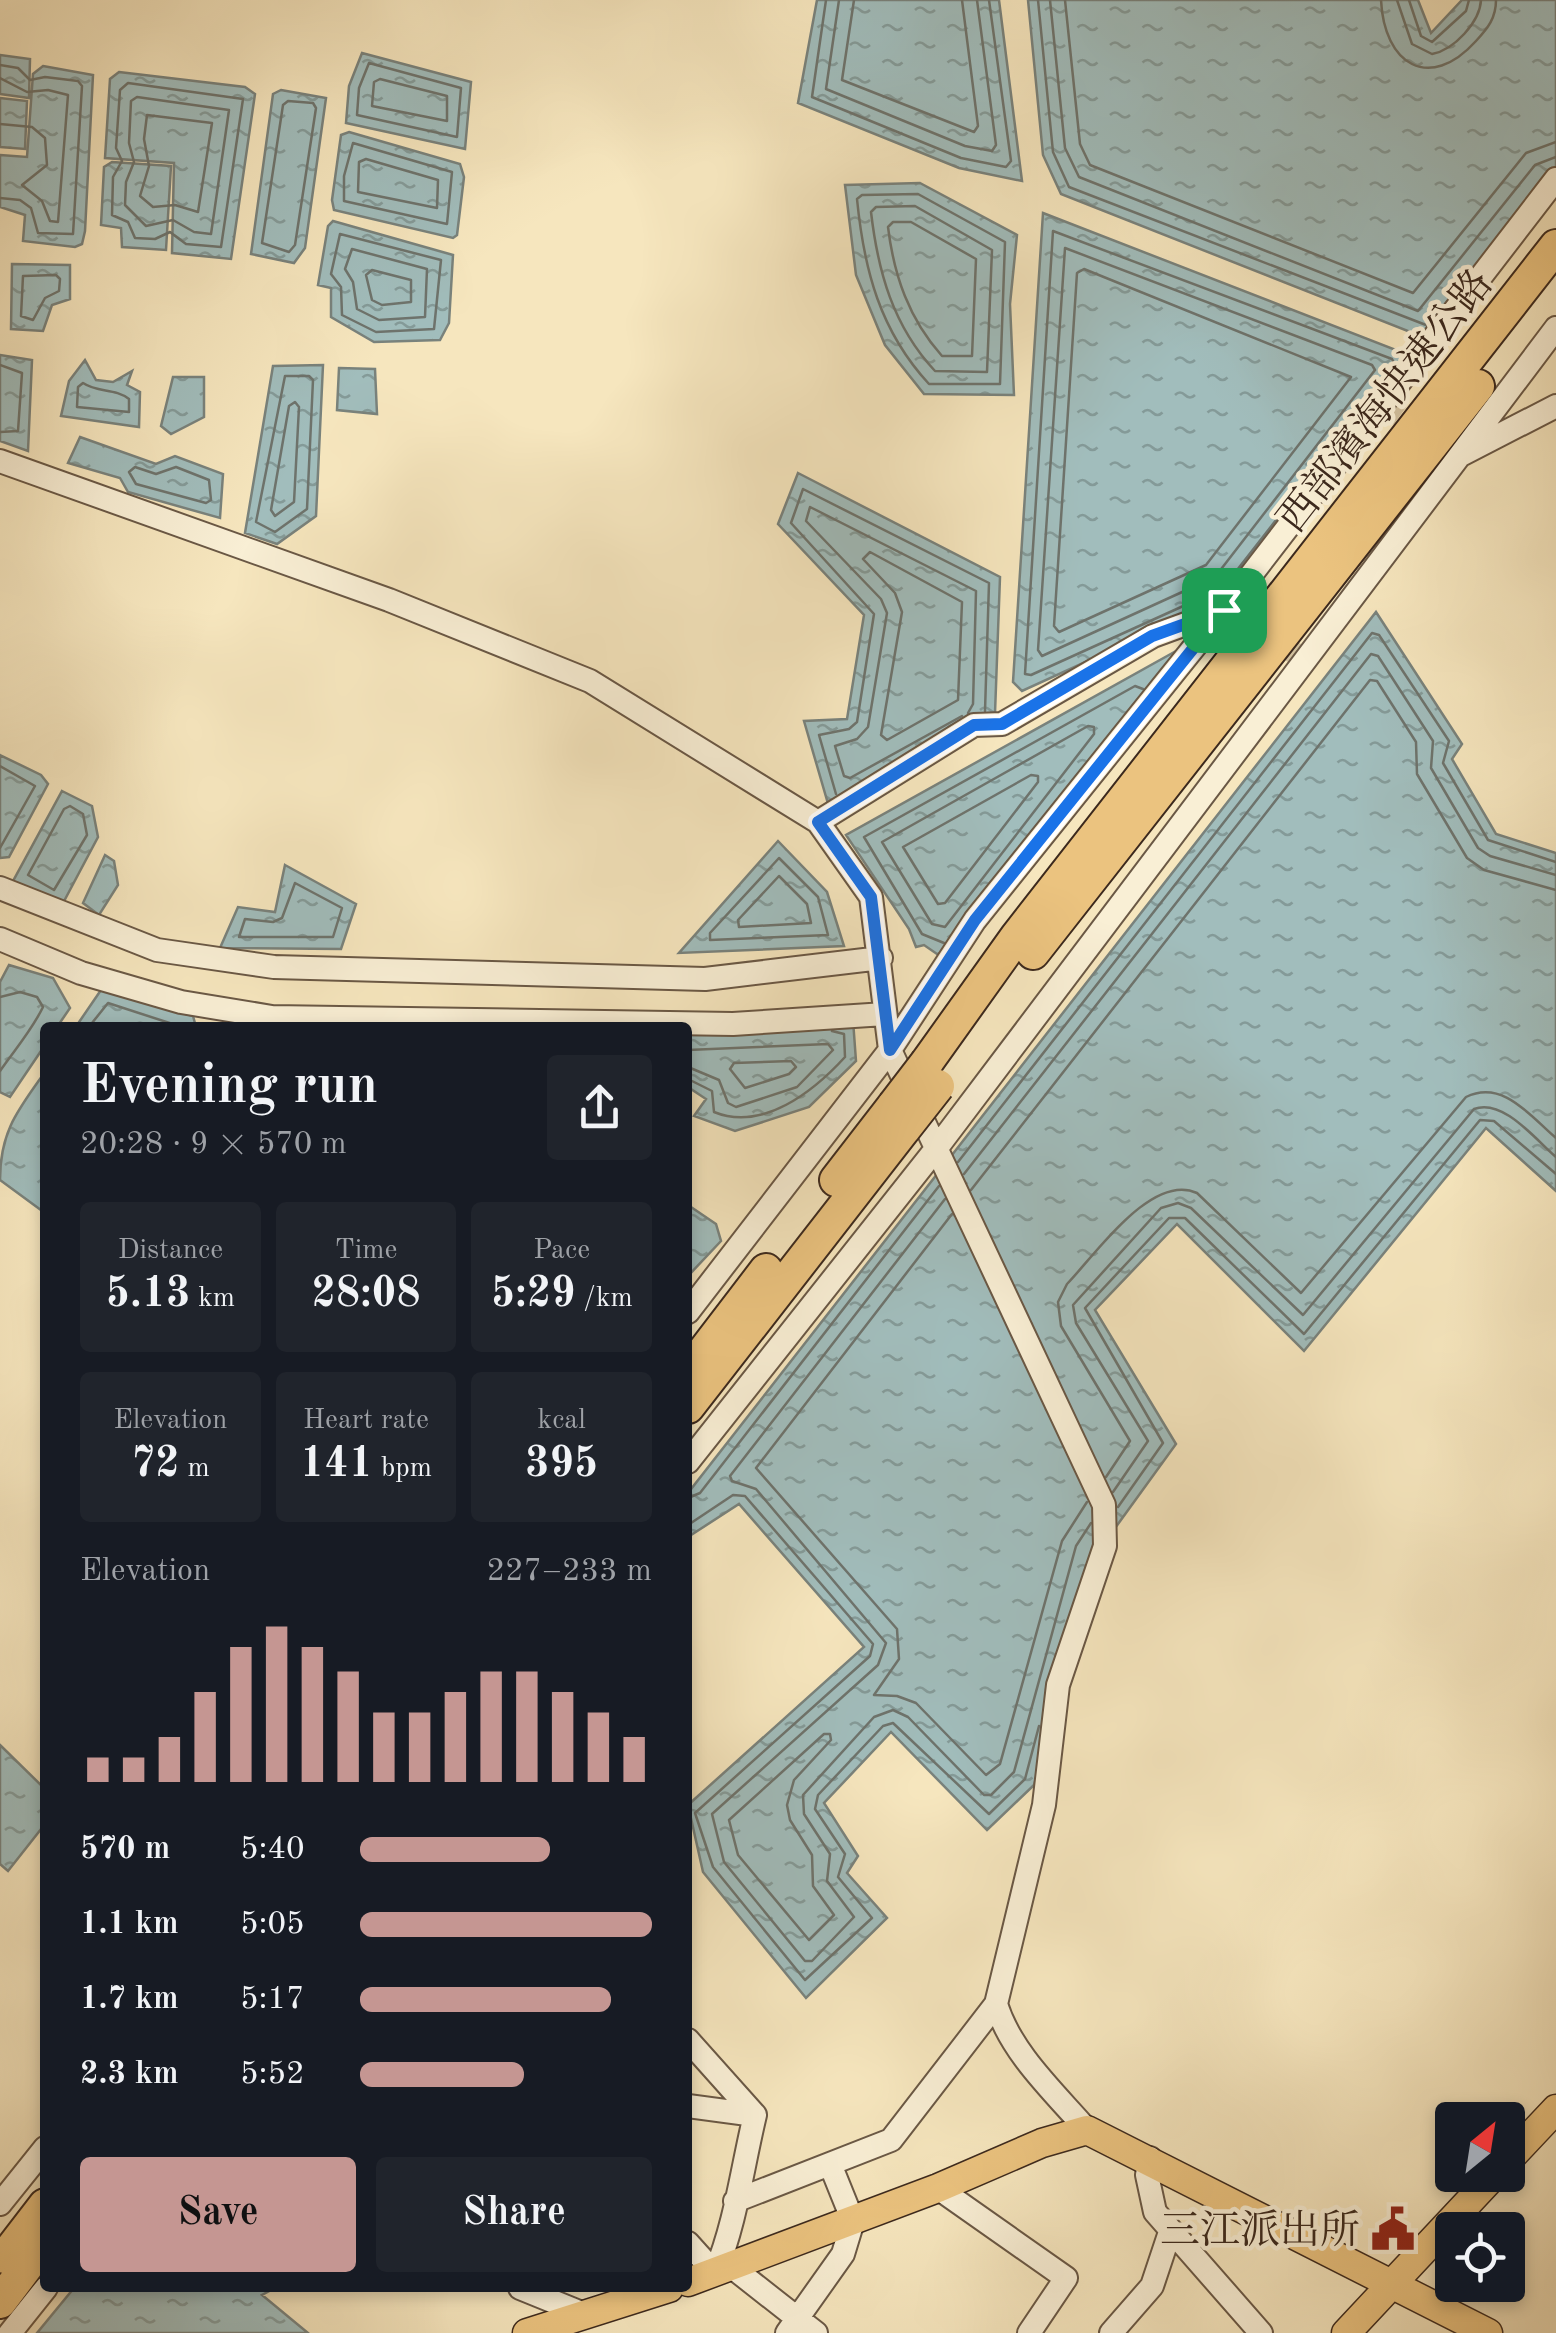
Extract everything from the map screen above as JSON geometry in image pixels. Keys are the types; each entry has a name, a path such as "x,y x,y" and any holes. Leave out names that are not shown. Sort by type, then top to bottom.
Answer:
{"highway":[{"name":"西部濱海快速公路","path":"1031,937 1556,246"},
{"name":"西部濱海快速公路","path":"1031,937 1556,283"},
{"path":"692,1395 703,1361 933,1074 1031,937"},
{"path":"692,1404 703,1361"},
{"path":"0,2264 40,2212"},
{"path":"0,2302 40,2249"}],"main road":[{"path":"1525,2142 1556,2108"},
{"path":"692,2281 938,2188 1042,2143 1087,2130 1150,2158 1488,2333"},
{"path":"1346,2333 1478,2192"},
{"path":"527,2333 655,2292"}],"street":[{"path":"692,1307 890,1050 966,934 1078,787 1224,610 1556,179"},
{"path":"692,1457 938,1145 1556,328"},
{"path":"1457,457 1556,406"},
{"path":"0,462 388,600 590,681 818,822 871,897 890,1050 938,1145 1104,1505 1105,1546 1058,1684 1044,1805 996,2004 891,2140 734,2202"},
{"path":"818,822 974,725 1002,724 1152,636 1224,610"},
{"path":"0,888 156,950 274,967 654,980 882,964"},
{"path":"0,939 82,973 181,1002 272,1017 578,1022"},
{"path":"692,1024 885,1011"},
{"path":"996,2004 1002,2026 1020,2052 1087,2130"},
{"path":"692,2044 755,2115"},
{"path":"692,2107 755,2115"},
{"path":"724,2270 736,2223 734,2202 755,2115"},
{"path":"0,2204 40,2154"},
{"path":"1150,2158 1146,2175 1155,2212 1261,2333"},
{"path":"791,2326 843,2254 853,2221 830,2164"},
{"path":"938,2188 1066,2278 1028,2333"},
{"path":"1114,2332 1152,2286 1170,2232"},
{"path":"692,2246 791,2326 816,2333"},
{"path":"10,2333 43,2292"},
{"path":"532,2292 584,2314"}],"water":[{"path":"817,0 999,0 1022,181 959,168 798,103"},
{"path":"1028,0 1418,0 1431,33 1462,0 1556,0 1556,174 1428,339 1061,194 1043,155"},
{"path":"362,53 471,82 465,149 346,123 349,86"},
{"path":"0,55 30,59 29,98 0,94"},
{"path":"43,66 93,75 85,231 82,244 75,247 23,241 25,215 0,207 0,155 27,157 33,74"},
{"path":"119,72 245,87 255,94 231,259 172,253 174,163 105,158 110,79"},
{"path":"281,90 326,98 305,248 294,263 251,254 273,94"},
{"path":"0,98 27,101 25,149 0,147"},
{"path":"349,132 460,164 464,177 457,235 453,238 334,210 341,135"},
{"path":"112,162 171,166 166,250 122,247 121,228 101,225 104,167"},
{"path":"920,183 1017,235 1010,304 1014,395 924,394 885,345 856,275 845,185"},
{"path":"1043,213 1414,357 1230,596 1022,691 1013,682"},
{"path":"333,221 453,255 449,323 440,340 374,342 331,317 331,288 318,285 328,226"},
{"path":"12,264 70,265 70,299 52,305 43,331 11,329"},
{"path":"0,355 32,360 28,451 0,441"},
{"path":"85,360 96,380 113,382 132,371 127,385 140,392 139,427 61,416 69,381"},
{"path":"323,365 316,516 277,544 245,533 273,366"},
{"path":"339,368 375,369 377,414 337,410"},
{"path":"173,377 204,377 204,417 171,434 161,426"},
{"path":"80,437 156,464 175,456 223,474 220,518 128,492 120,478 68,463"},
{"path":"798,473 1000,577 995,713 984,730 831,814 804,721 847,719 864,615 778,524"},
{"path":"1376,612 1462,744 1452,759 1496,834 1556,853 1556,1191 1486,1128 1304,1351 1177,1224 1095,1310 1176,1444 1097,1553 1034,1785 987,1830 891,1732 824,1803 858,1856 847,1873 887,1918 806,1998 703,1872 692,1823 692,1801 864,1647 739,1504 692,1534 692,1488"},
{"path":"1194,641 955,951 937,954 924,945 916,947 909,929 846,835"},
{"path":"0,755 41,775 48,784 9,857 0,858"},
{"path":"62,791 92,806 98,837 62,905 12,883"},
{"path":"778,841 827,892 844,946 679,953"},
{"path":"105,855 114,861 118,885 99,915 83,903"},
{"path":"285,865 356,904 341,949 220,948 238,907 275,912"},
{"path":"9,965 53,978 70,1008 60,1022 40,1022 40,1052 10,1097 0,1092 0,982"},
{"path":"101,990 193,1016 195,1022 79,1022"},
{"path":"853,1020 856,1061 809,1107 735,1131 694,1116 706,1099 692,1090 692,1028"},
{"path":"40,1079 40,1209 0,1180 3,1148 19,1110"},
{"path":"692,1208 716,1224 721,1241 692,1272"},
{"path":"0,1745 40,1784 40,1830 8,1871 0,1864"},
{"path":"71,2292 268,2292 262,2295 308,2333 37,2333"}],"tunnel":[{"path":"1382,403 1457,457"},
{"path":"1224,610 1306,660"}],"place":[{"name":"三江派出所","path":"1393,2229"}],"route":[{"path":"1224,610 975,920 890,1050 871,897 818,822 974,725 1002,724 1152,636 1224,610"}]}
